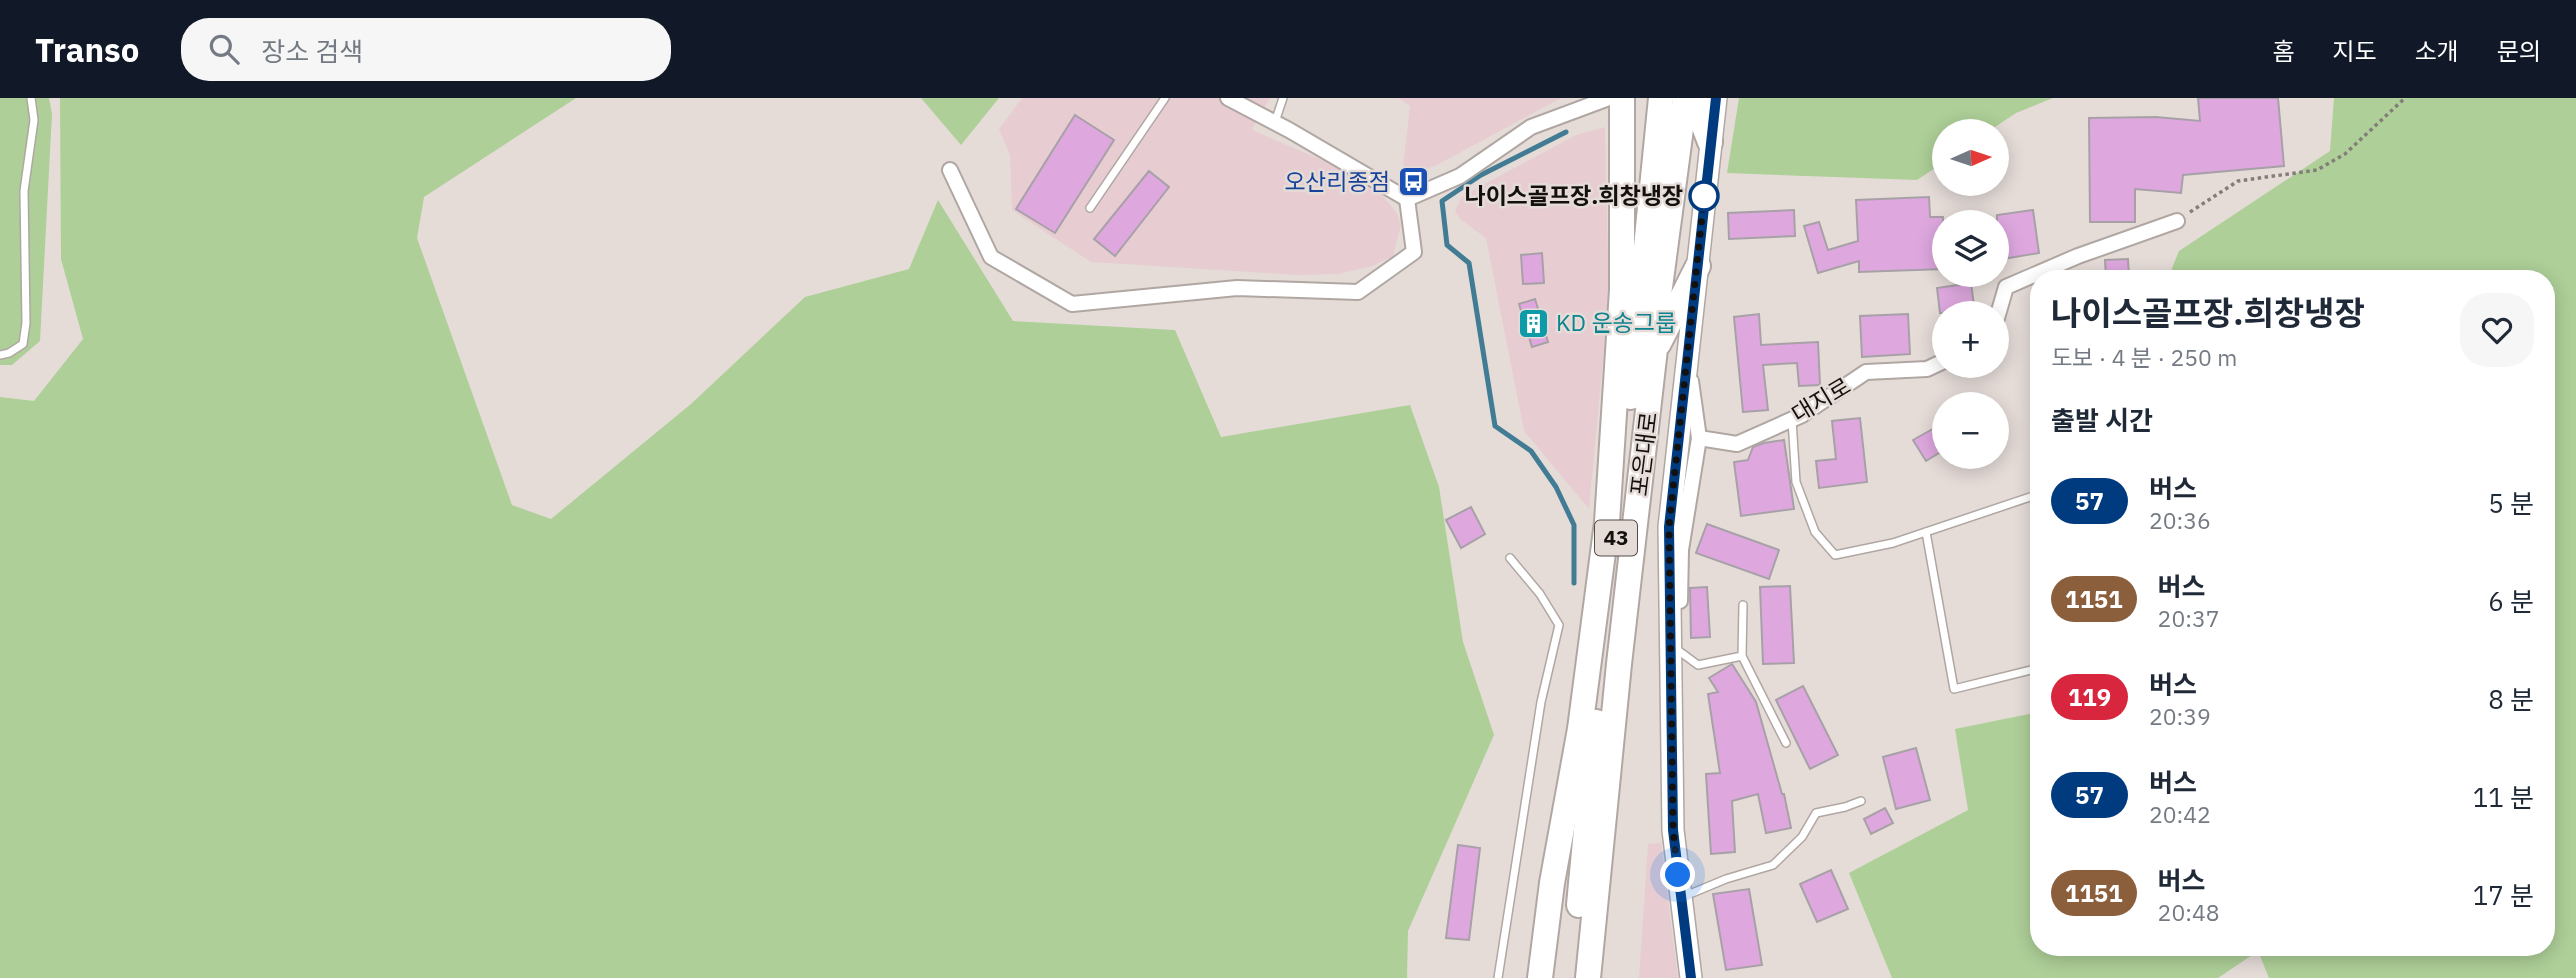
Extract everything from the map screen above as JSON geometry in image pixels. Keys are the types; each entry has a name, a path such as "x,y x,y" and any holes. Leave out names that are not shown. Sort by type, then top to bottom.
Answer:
{"highway":[{"path":"1540,978 1552,883 1580,729 1607,522 1622,290 1622,98"},
{"name":"포은대로","path":"1573,978 1587,801 1661,98"},
{"name":"포은대로","path":"1588,978 1657,310 1685,98"},
{"path":"1693,98 1710,142"},
{"path":"1655,349 1698,266"},
{"path":"1607,522 1614,556"},
{"path":"1580,729 1601,677"}],"main road":[{"path":"1691,978 1673,830 1669,527 1716,98"}],"street":[{"path":"950,170 990,257 1072,304 1237,288 1358,292 1414,252 1407,199 1373,177 1228,98"},
{"path":"1407,199 1460,176 1531,127 1609,98"},
{"path":"2045,270 2177,220"},
{"path":"2002,301 2006,287 2030,277"},
{"name":"대지로","path":"1699,438 1737,444 1792,419 1866,372 1932,367"},
{"path":"1673,830 1681,550 1699,438 1687,368"}],"lane":[{"path":"0,355 9,354 23,344 26,323 24,191 34,120 31,98"},
{"path":"1090,208 1165,98"},
{"path":"1275,122 1283,98"},
{"path":"1792,419 1796,482 1815,532 1835,555 1893,543 2030,497"},
{"path":"1926,532 1954,689 2030,670"},
{"path":"1498,978 1541,702 1559,625 1540,594 1510,558"},
{"path":"1743,605 1742,656 1786,744"},
{"path":"1679,651 1698,665 1742,656"},
{"path":"1681,898 1726,879 1773,865 1802,837 1816,813 1861,801"}],"path":[{"path":"2177,220 2238,181 2317,170 2345,154 2405,98"}],"shaded area":[{"path":"1022,98 1270,98 1252,130 1362,177 1397,213 1401,225 1393,256 1372,266 1339,274 1296,275 1091,262 1012,210 1010,155 999,129"},
{"path":"1398,98 1561,98 1437,165 1419,172 1403,166 1410,106"},
{"path":"1605,127 1609,296 1589,509 1524,431 1486,238 1461,220 1455,211 1462,196 1576,135"},
{"path":"1661,843 1678,978 1639,978 1648,844"}],"green space":[{"path":"0,98 49,98 52,114 40,341 12,365 0,365"},
{"path":"60,98 576,98 424,197 417,238 512,505 551,519 691,404 805,297 909,269 938,200 1013,321 1175,330 1221,437 1410,405 1439,487 1463,642 1494,735 1408,931 1407,978 0,978 0,397 34,401 83,339 61,259"},
{"path":"921,98 999,98 961,145"},
{"path":"1739,98 2053,98 2007,119 1932,119 1932,170 1917,180 1727,173"},
{"path":"2334,98 2576,98 2576,978 2269,978 2260,956 2555,956 2555,270 2171,270 2179,251 2330,151"},
{"path":"2030,714 2030,956 2251,956 2218,978 1892,978 1849,873 1968,810 1955,729"}],"building":[{"path":"2198,98 2278,98 2284,166 2183,175 2181,193 2135,189 2135,222 2090,222 2089,118 2156,117 2200,121"},
{"path":"1075,115 1114,140 1055,233 1016,209"},
{"path":"1149,171 1169,187 1115,256 1094,239"},
{"path":"1929,197 1932,217 1932,269 1859,272 1859,261 1818,273 1804,226 1819,222 1828,250 1858,241 1856,200"},
{"path":"1794,210 1795,236 1729,239 1728,213"},
{"path":"2033,210 2039,253 2009,258 2009,213"},
{"name":"KD 운송그룹","path":"1542,253 1544,283 1523,284 1521,255"},
{"path":"2128,259 2129,270 2106,270 2105,260"},
{"path":"1972,287 1973,301 1939,301 1937,288"},
{"name":"KD 운송그룹","path":"1535,299 1548,342 1532,347 1519,304"},
{"path":"1759,314 1761,345 1818,342 1820,385 1799,386 1797,363 1763,365 1768,410 1743,412 1734,317"},
{"path":"1908,314 1910,354 1862,357 1860,316"},
{"path":"1860,418 1867,482 1819,488 1816,461 1836,459 1832,421"},
{"path":"1932,429 1932,457 1926,461 1913,440"},
{"path":"1784,440 1794,509 1741,516 1734,462 1748,460 1753,447"},
{"path":"1471,507 1485,534 1461,548 1446,520"},
{"path":"1707,524 1779,550 1769,579 1696,553"},
{"path":"1790,586 1794,663 1763,664 1760,587"},
{"path":"1707,587 1710,637 1691,638 1690,588"},
{"path":"1732,664 1756,702 1784,794 1791,828 1766,833 1758,794 1732,801 1735,852 1711,854 1706,774 1720,773 1708,694 1718,692 1709,678"},
{"path":"1803,686 1838,755 1810,769 1776,700"},
{"path":"1916,748 1930,800 1896,809 1883,757"},
{"path":"1885,808 1893,823 1871,834 1864,819"},
{"path":"1458,845 1480,848 1469,940 1446,938"},
{"path":"1831,870 1848,909 1817,922 1800,884"},
{"path":"1749,889 1762,965 1726,970 1713,894"}],"waterway":[{"path":"1566,132 1481,175 1442,201 1447,245 1469,263 1495,426 1531,451 1556,487 1574,525 1574,583"}],"bus line":[{"name":"57","path":"1691,978 1673,830 1669,527 1716,98"}],"place":[{"name":"오산리종점","path":"1413,182"},
{"name":"나이스골프장.희창냉장","path":"1704,196"},
{"name":"KD 운송그룹","path":"1533,323"}],"route":[{"path":"1678,875 1673,830 1669,527 1705,188 1704,196"}]}
